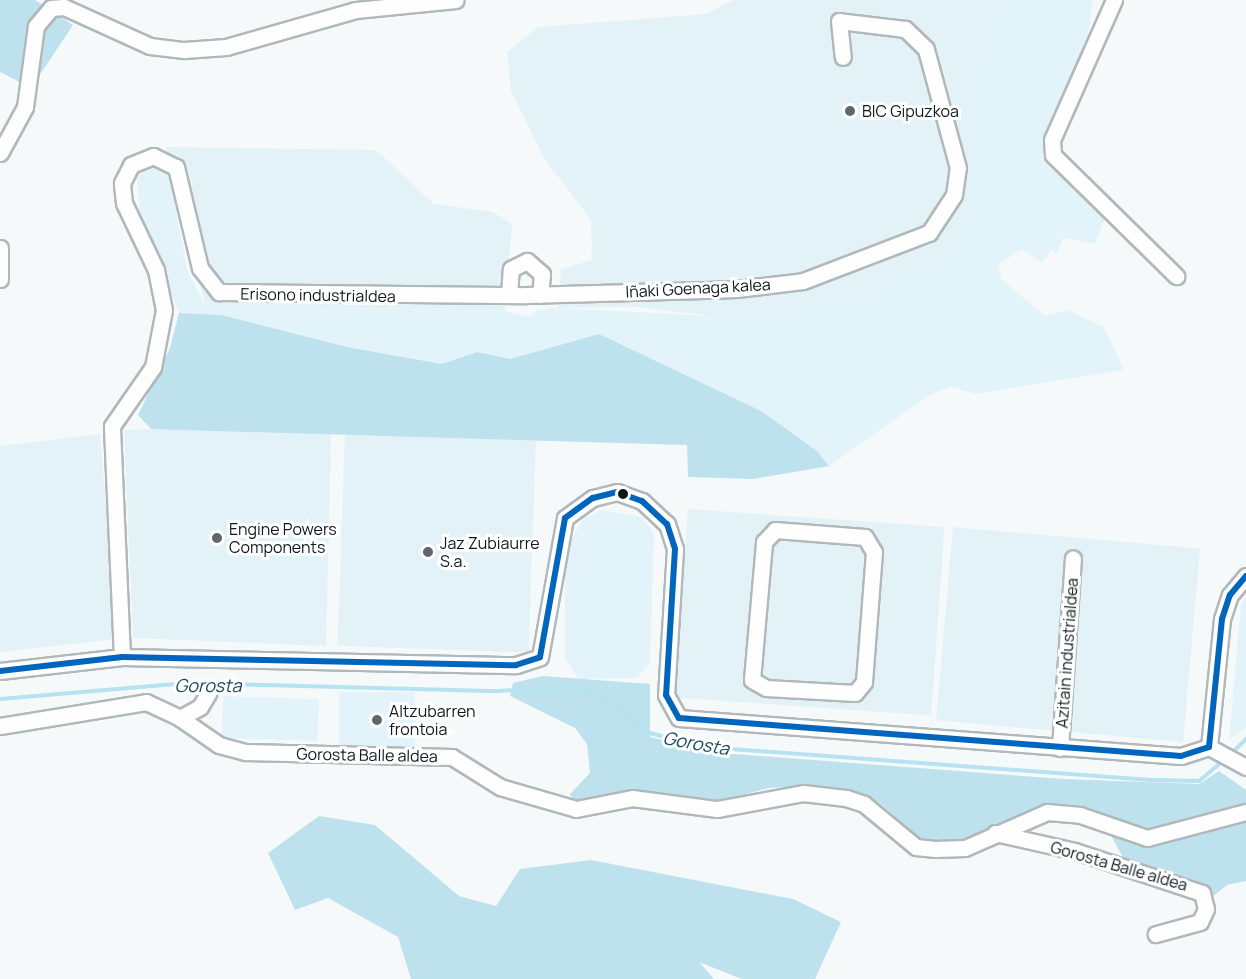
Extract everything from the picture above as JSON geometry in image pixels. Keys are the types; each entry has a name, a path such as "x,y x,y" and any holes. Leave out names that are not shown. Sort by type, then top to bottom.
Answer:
{"street":[{"path":"0,153 25,107 36,26 51,8 64,6 150,46 184,50 226,47 356,10 456,0"},
{"path":"1114,0 1052,140 1053,155 1176,276"},
{"name":"Iñaki Goenaga kalea","path":"533,295 737,289 803,280 929,233 954,195 958,168 926,49 905,29 839,21 843,57"},
{"name":"Erisono industrialdea","path":"122,657 112,426 153,367 164,310 156,270 124,203 122,183 131,165 153,156 176,167 200,268 219,292 533,295"},
{"path":"0,248 0,279"},
{"path":"509,295 511,269 527,261 542,274 533,295"},
{"name":"Azitain industrialdea","path":"0,671 122,657 516,666 540,657 565,518 593,498 617,492 642,501 667,524 675,549 666,695 679,718 1182,756 1215,750"},
{"path":"775,530 865,537 874,552 864,682 855,693 806,690 766,688 752,680 764,542 775,530"},
{"name":"Azitain industrialdea","path":"1060,748 1073,558"},
{"path":"1246,576 1230,595 1222,619 1215,750 1246,767"},
{"path":"180,718 200,707 209,692"},
{"name":"Gorosta Balle aldea","path":"0,726 146,702 180,718 219,745 246,752 452,757 500,787 576,809 632,798 717,809 803,794 864,804 916,847 965,848 1047,812 1080,815 1146,838 1246,812"},
{"name":"Gorosta Balle aldea","path":"995,833 1075,851 1202,893 1206,909 1200,922 1156,934"}],"shaded area":[{"path":"0,0 35,0 73,25 31,88 0,72"},
{"path":"733,0 1071,0 962,248 860,291 792,309 713,316 637,307 558,308 561,269 592,260 591,220 544,158 511,91 507,52 538,27 706,14"},
{"path":"1001,0 1093,0 1085,57 1045,137 1106,216 1095,244 1063,238 1057,254 1051,250 1042,263 1022,249 999,264 1001,279 1045,316 1067,310 1104,327 1124,370 976,394 951,387 928,396 829,466 817,451 599,334 510,359 477,352 442,364 347,347 222,315 179,313 140,215 137,177 144,166 157,164 169,174 187,270 205,305 505,311 530,317 537,310 558,308 713,316 792,309 860,291 962,248 972,173 965,125"},
{"path":"166,147 376,150 434,204 493,212 512,224 505,311 205,305"},
{"path":"179,313 222,315 347,347 442,364 477,352 510,359 599,334 761,411 817,451 829,466 753,479 688,477 687,445 151,429 138,415 170,348"},
{"path":"246,427 331,432 326,646 133,638 124,430"},
{"path":"100,434 117,639 0,652 0,446"},
{"path":"345,434 536,441 528,653 338,646"},
{"path":"688,509 944,527 931,715 675,698"},
{"path":"602,510 641,517 654,533 650,663 637,678 578,679 565,657 565,550 584,518"},
{"path":"953,527 1200,549 1183,742 936,720"},
{"path":"1246,597 1246,727 1229,740 1241,604"},
{"path":"543,676 650,684 650,737 721,753 1063,779 1199,784 1219,771 1246,790 1246,881 1227,885 1211,898 1201,887 1127,865 1101,817 1071,809 959,844 923,841 880,803 803,786 769,788 707,804 634,789 575,803 570,794 590,773 587,744 575,728 510,696 513,683"},
{"name":"Altzubarren frontoia","path":"339,692 415,692 415,747 339,747"},
{"path":"223,696 319,699 317,741 222,738"},
{"path":"319,816 375,825 459,896 496,906 520,869 591,860 793,899 841,922 815,979 742,979 699,962 714,979 411,979 398,937 328,898 295,910 268,853"}],"waterway":[{"name":"Gorosta","path":"0,699 187,683 499,691 562,687 590,692 621,708 646,732 703,747 1151,780 1199,781 1224,760"},
{"name":"Gorosta","path":"1230,755 1246,739"}],"transit line":[{"path":"0,671 122,657 516,665 540,657 565,518 593,498 617,492 642,501 667,524 675,549 666,695 679,718 1181,756 1209,747 1222,619 1230,595 1246,576"}],"place":[{"name":"BIC Gipuzkoa","path":"850,111"},
{"name":"Engine Powers Components","path":"217,538"},
{"name":"Jaz Zubiaurre S.a.","path":"428,552"},
{"name":"Altzubarren frontoia","path":"377,720"}]}
